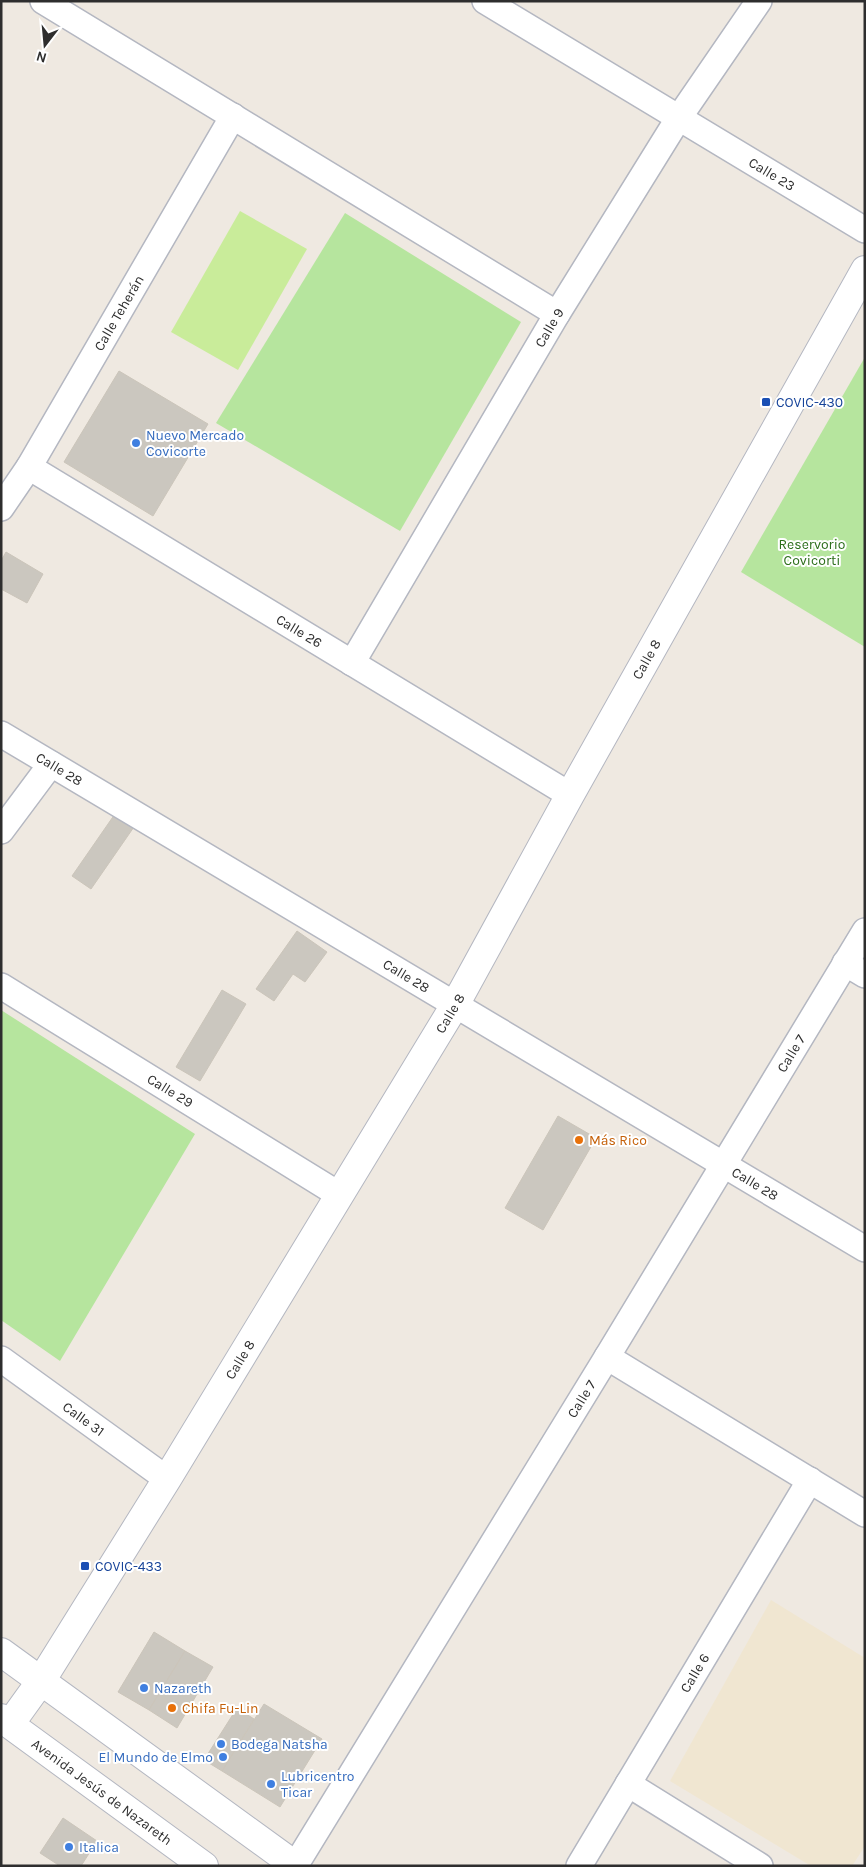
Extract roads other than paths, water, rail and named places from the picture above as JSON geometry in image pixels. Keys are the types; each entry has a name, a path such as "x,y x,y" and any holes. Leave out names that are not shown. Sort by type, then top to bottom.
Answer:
{"street":[{"path":"43,1 557,314"},
{"name":"Calle 23","path":"485,1 865,230"},
{"name":"Calle 9","path":"352,663 557,314 678,119 759,1"},
{"name":"Calle Teherán","path":"1,508 29,467 232,116"},
{"name":"Calle 8","path":"4,1726 41,1681 167,1479 338,1194 455,1005 570,794 865,270"},
{"name":"Calle 26","path":"29,467 570,794"},
{"name":"Calle 28","path":"1,734 865,1249"},
{"path":"1,831 51,764"},
{"name":"Calle 7","path":"296,1866 723,1165 855,969 865,931"},
{"name":"Calle 29","path":"1,986 338,1194"},
{"path":"607,1357 865,1514"},
{"name":"Calle 31","path":"1,1360 167,1479"},
{"name":"Calle 6","path":"579,1866 810,1480"},
{"path":"1,1652 296,1866"},
{"name":"Avenida Jesús de Nazareth","path":"4,1726 204,1866"},
{"path":"628,1784 760,1866"}],"place":[{"name":"COVIC-430","path":"766,402"},
{"name":"Nuevo Mercado Covicorte","path":"136,443"},
{"name":"Más Rico","path":"579,1140"},
{"name":"COVIC-433","path":"85,1566"},
{"name":"Nazareth","path":"144,1688"},
{"name":"Chifa Fu-Lin","path":"172,1708"},
{"name":"Bodega Natsha","path":"221,1744"},
{"name":"El Mundo de Elmo","path":"223,1757"},
{"name":"Lubricentro Ticar","path":"271,1784"},
{"name":"Italica","path":"69,1847"}],"park label":[{"name":"Reservorio Covicorti","path":"812,552"}]}
